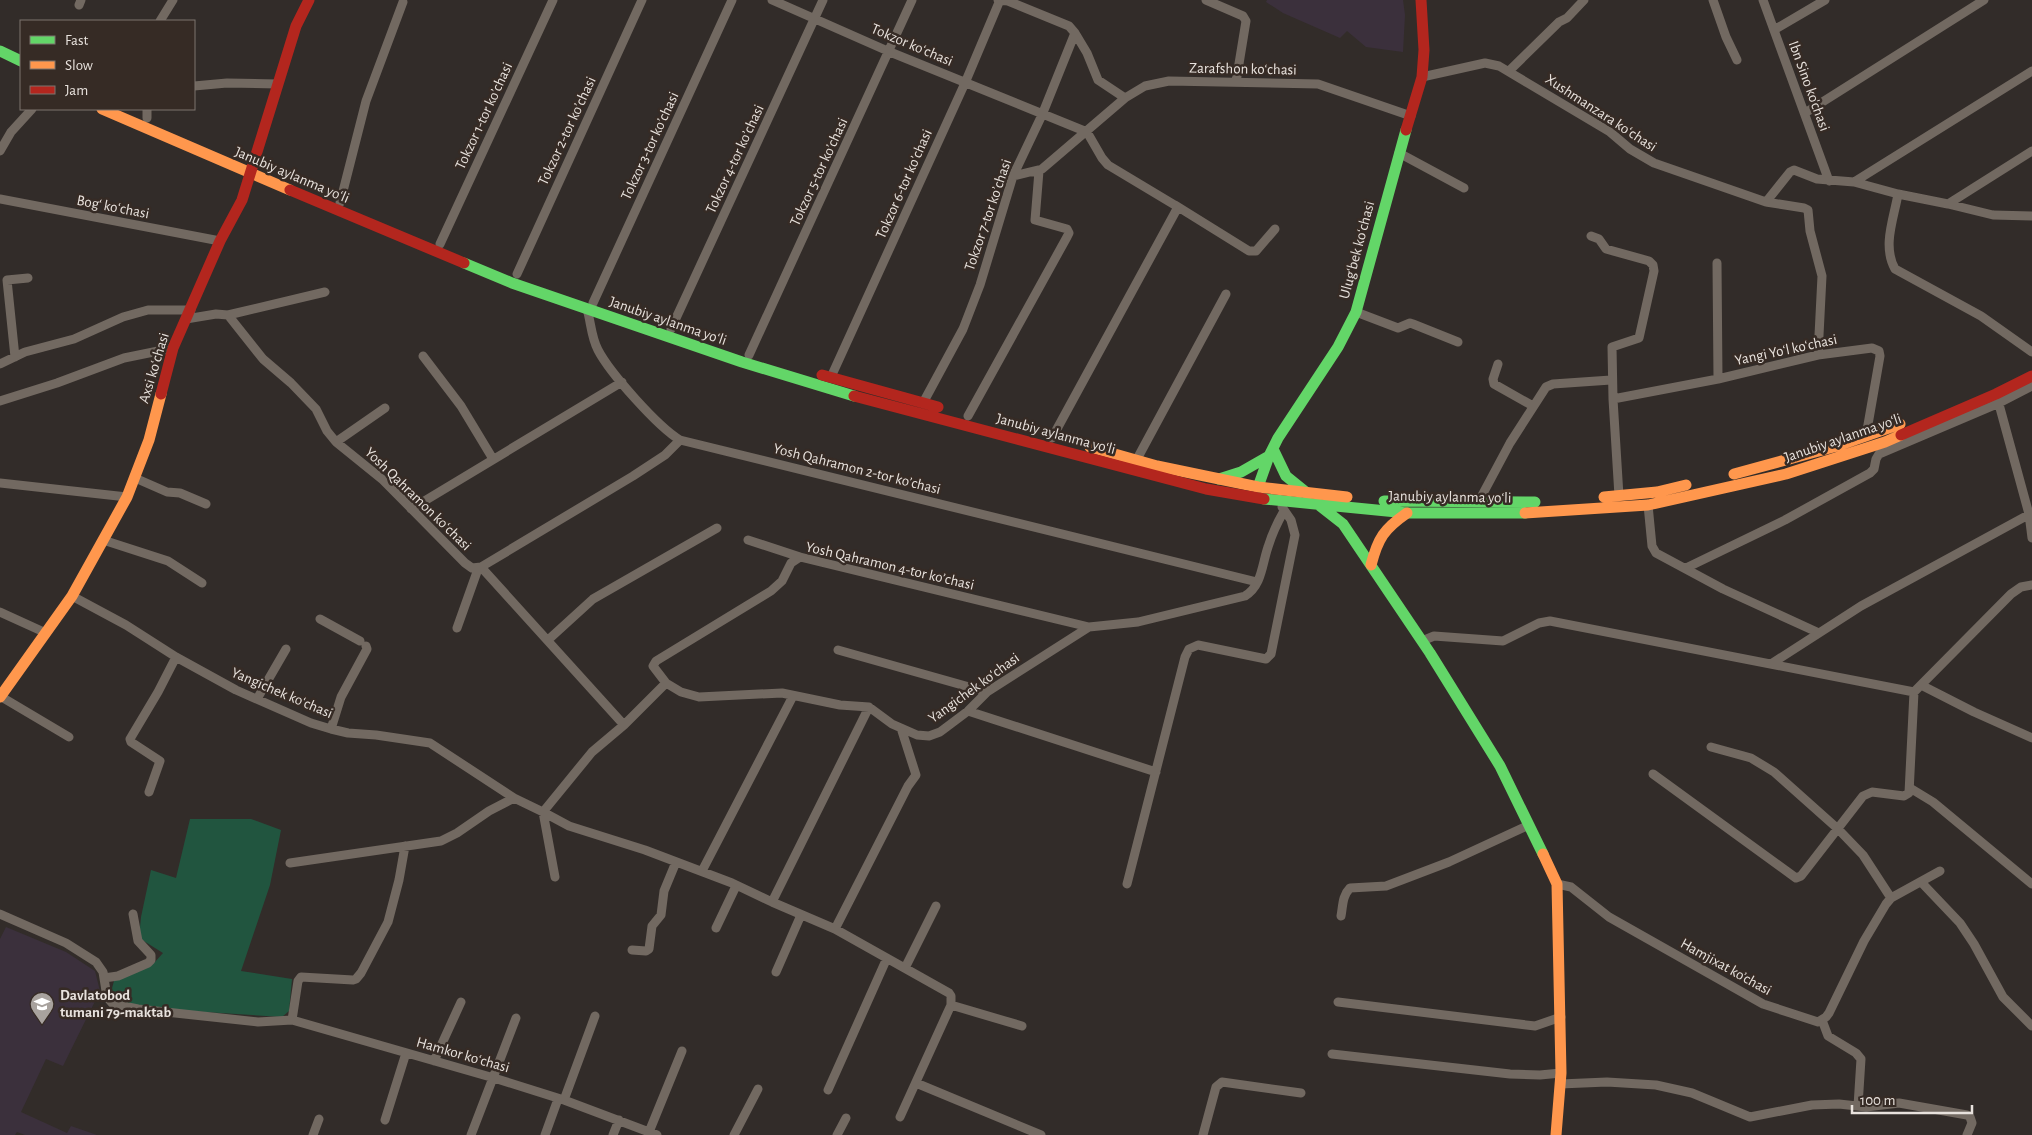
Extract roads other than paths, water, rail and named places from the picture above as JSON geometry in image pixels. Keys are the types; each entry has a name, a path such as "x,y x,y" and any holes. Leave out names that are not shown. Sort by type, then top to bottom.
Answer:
{"main road":[{"name":"Axsi koʻchasi","path":"0,697 72,596 127,497 149,440 173,348 220,240 242,200 296,26 309,0"},
{"name":"Ulugʻbek koʻchasi","path":"1258,487 1271,452 1338,347 1356,312 1399,153 1422,77 1424,50 1421,0"},
{"path":"0,51 20,61"},
{"path":"0,62 20,72"},
{"name":"Janubiy aylanma yoʻli","path":"105,110 340,202 517,274 590,306 742,362 875,402 1206,489 1282,507 1320,506 1407,513 1512,514 1648,505 1795,471 1885,442 1998,398 2032,376"},
{"name":"Janubiy aylanma yoʻli","path":"131,110 147,113 251,168 512,284 670,329 749,355 968,416 1218,479 1258,487 1385,501 1522,503 1657,492 1748,471 1837,446 1884,430 1962,399 2032,366"},
{"path":"1218,479 1241,472 1271,452 1286,476 1307,493"},
{"path":"1320,506 1343,524 1422,641 1500,766 1557,884 1561,1078 1556,1135"},
{"path":"1371,566 1379,538 1391,524 1407,513"}],"street":[{"path":"161,20 173,0"},
{"name":"Tokzor 1-tor koʼchasi","path":"440,244 553,0"},
{"name":"Tokzor 2-tor koʼchasi","path":"517,274 642,0"},
{"name":"Tokzor 3-tor koʼchasi","path":"590,306 732,0"},
{"name":"Tokzor koʻchasi","path":"772,0 890,52 1042,115"},
{"name":"Tokzor 4-tor koʼchasi","path":"670,329 824,0"},
{"name":"Tokzor 5-tor koʼchasi","path":"749,355 890,52 912,0"},
{"path":"999,0 1008,1 1062,23 1075,33 1087,53 1098,80 1125,98"},
{"name":"Tokzor 6-tor koʼchasi","path":"831,377 965,83 999,0"},
{"path":"1206,0 1243,16 1246,21 1236,82"},
{"path":"1509,71 1584,0"},
{"path":"1713,0 1726,37 1737,60"},
{"name":"Ibn Sino ko'chasi","path":"1763,0 1829,181"},
{"path":"1774,30 1825,0"},
{"path":"1805,112 1984,0"},
{"path":"340,202 366,101 403,2"},
{"name":"Tokzor 7-tor koʼchasi","path":"923,403 963,329 980,285 1013,176 1042,115 1075,33"},
{"name":"Xushmanzara koʻchasi","path":"1422,77 1485,63 1499,66 1610,132 1641,157 1654,164 1766,202 1804,208 1810,213 1810,231 1822,276 1818,355"},
{"path":"1854,182 2032,71"},
{"name":"Zarafshon koʻchasi","path":"1039,171 1125,98 1156,82 1318,84 1410,116"},
{"path":"195,86 227,83 278,84"},
{"path":"0,151 10,132 31,110"},
{"path":"1042,115 1087,132 1108,165 1249,251 1256,251 1276,230"},
{"path":"1948,204 2032,151"},
{"path":"1399,153 1464,188"},
{"path":"1766,202 1790,172 1794,170 1817,179 1854,182 1898,194 1993,215 2032,216"},
{"path":"968,416 1069,233 1067,229 1035,220 1039,171 1013,176"},
{"path":"1898,194 1889,240 1891,262 1895,269 1981,316 2032,352"},
{"name":"Bogʻ koʻchasi","path":"0,200 220,240"},
{"path":"1052,438 1178,207"},
{"path":"1591,236 1599,239 1606,249 1649,261 1653,265 1654,271 1642,333 1634,341 1612,347 1612,380 1619,496"},
{"path":"1717,263 1718,379"},
{"path":"15,356 7,280 28,278"},
{"path":"0,364 25,352 74,339 123,317 148,310 228,315 325,292"},
{"path":"1137,459 1226,294"},
{"path":"457,628 479,568 633,476 665,455 680,440 657,422 622,382 597,349 590,306"},
{"path":"1356,312 1398,328 1410,323 1458,342"},
{"name":"Yosh Qahramon koʻchasi","path":"228,315 263,359 291,383 316,410 327,431 336,442 383,480 465,563 472,568 479,568 548,640 624,725"},
{"path":"0,401 124,358 173,348"},
{"name":"Yangi Yoʻl koʻchasi","path":"1613,398 1718,379 1818,355 1872,348 1879,351 1880,356 1866,436"},
{"path":"423,356 461,406 493,459"},
{"path":"1498,364 1493,379 1494,384 1534,406"},
{"path":"1479,501 1510,443 1549,385 1612,380"},
{"path":"411,509 622,382"},
{"path":"1686,568 1785,520 1870,473 1874,469 1879,454 1998,398 2032,386"},
{"path":"1998,398 2031,514 2032,538"},
{"path":"336,442 385,408"},
{"name":"Yosh Qahramon 2-tor koʼchasi","path":"680,440 1257,582"},
{"path":"135,478 167,492 180,493 206,504"},
{"path":"0,483 127,497"},
{"path":"1648,505 1654,550 1723,589 1818,633"},
{"path":"1089,627 1138,622 1245,596 1252,591 1257,582 1282,507"},
{"path":"1127,884 1184,657 1189,649 1198,645 1266,659 1271,654 1295,535 1291,520 1282,507"},
{"path":"1771,664 1860,606 2031,514"},
{"path":"548,640 593,599 717,528"},
{"path":"103,540 168,561 202,583"},
{"path":"748,540 800,557"},
{"name":"Yosh Qahramon 4-tor koʼchasi","path":"666,683 654,668 656,661 771,591 782,581 791,563 800,557 1089,627"},
{"path":"1653,774 1796,878 1801,876 1863,796 1872,792 1904,796 1909,793 1914,692 2010,594 2021,587 2032,586"},
{"name":"Yangichek koʻchasi","path":"72,596 126,625 176,657 236,690 312,723 331,729 348,733 430,743 514,798 569,826 702,871 835,929 949,994 951,996 951,1005"},
{"path":"0,612 46,633"},
{"path":"320,620 363,643 367,649 341,697 331,729"},
{"path":"1422,641 1434,636 1503,641 1539,623 1550,621 1914,692"},
{"name":"Yangichek koʻchasi","path":"869,707 892,724 917,735 935,734 968,711 987,692 1089,627"},
{"path":"257,699 286,649"},
{"path":"838,650 987,692"},
{"path":"149,792 160,766 160,761 131,742 130,739 176,657"},
{"path":"555,877 543,812 592,752 624,725 666,683 681,692 699,697 782,693 840,705 869,707 772,902"},
{"path":"1921,684 1974,712 2032,738"},
{"path":"702,871 793,696"},
{"path":"0,697 69,737"},
{"path":"968,711 1156,772"},
{"path":"835,929 908,786 916,775 901,728"},
{"path":"1711,748 1751,758 1774,772 1838,829 1869,863 1891,898"},
{"path":"1910,788 1933,802 2032,884"},
{"path":"290,863 441,841 514,798"},
{"path":"1341,916 1343,899 1350,888 1386,886 1449,862 1529,825"},
{"path":"292,1020 298,981 302,977 352,980 362,973 388,922 399,880 405,846"},
{"path":"632,950 646,951 649,949 652,926 661,915 664,892 676,862"},
{"path":"1858,1106 1861,1060 1856,1053 1828,1036 1822,1020 1829,1013 1864,941 1886,904 1891,898 1940,872"},
{"path":"1921,882 1960,922 2003,997 2032,1026"},
{"name":"Hamjixat ko’chasi","path":"1557,884 1571,887 1609,917 1763,1004 1814,1021 1822,1020"},
{"path":"716,928 736,886"},
{"path":"905,968 936,906"},
{"path":"0,914 66,943 96,962 103,972 104,978 118,976 151,960 150,955 138,941 133,914"},
{"path":"776,972 801,915"},
{"path":"828,1090 887,958"},
{"name":"Hamkor koʻchasi","path":"104,978 107,997 113,1004 138,1009 258,1022 292,1020 494,1078 619,1120 653,1134"},
{"path":"434,1061 461,1002"},
{"path":"1338,1002 1535,1026 1561,1017"},
{"path":"900,1118 951,1005 1022,1026"},
{"path":"545,1135 595,1016"},
{"path":"471,1135 516,1018"},
{"path":"653,1134 682,1051"},
{"path":"385,1120 406,1053"},
{"path":"1332,1054 1510,1074 1656,1085 1692,1093 1750,1117 1812,1105 1839,1104 1858,1106 1899,1103 1970,1117 1972,1123 1967,1135"},
{"path":"1203,1135 1216,1088 1222,1082 1300,1094"},
{"path":"916,1083 1041,1135"},
{"path":"734,1135 758,1088"},
{"path":"837,1135 846,1118"},
{"path":"314,1135 319,1119"},
{"path":"613,1135 619,1120"}],"place":[{"name":"Davlatobod tumani 79-maktab","path":"42,1025"}]}
